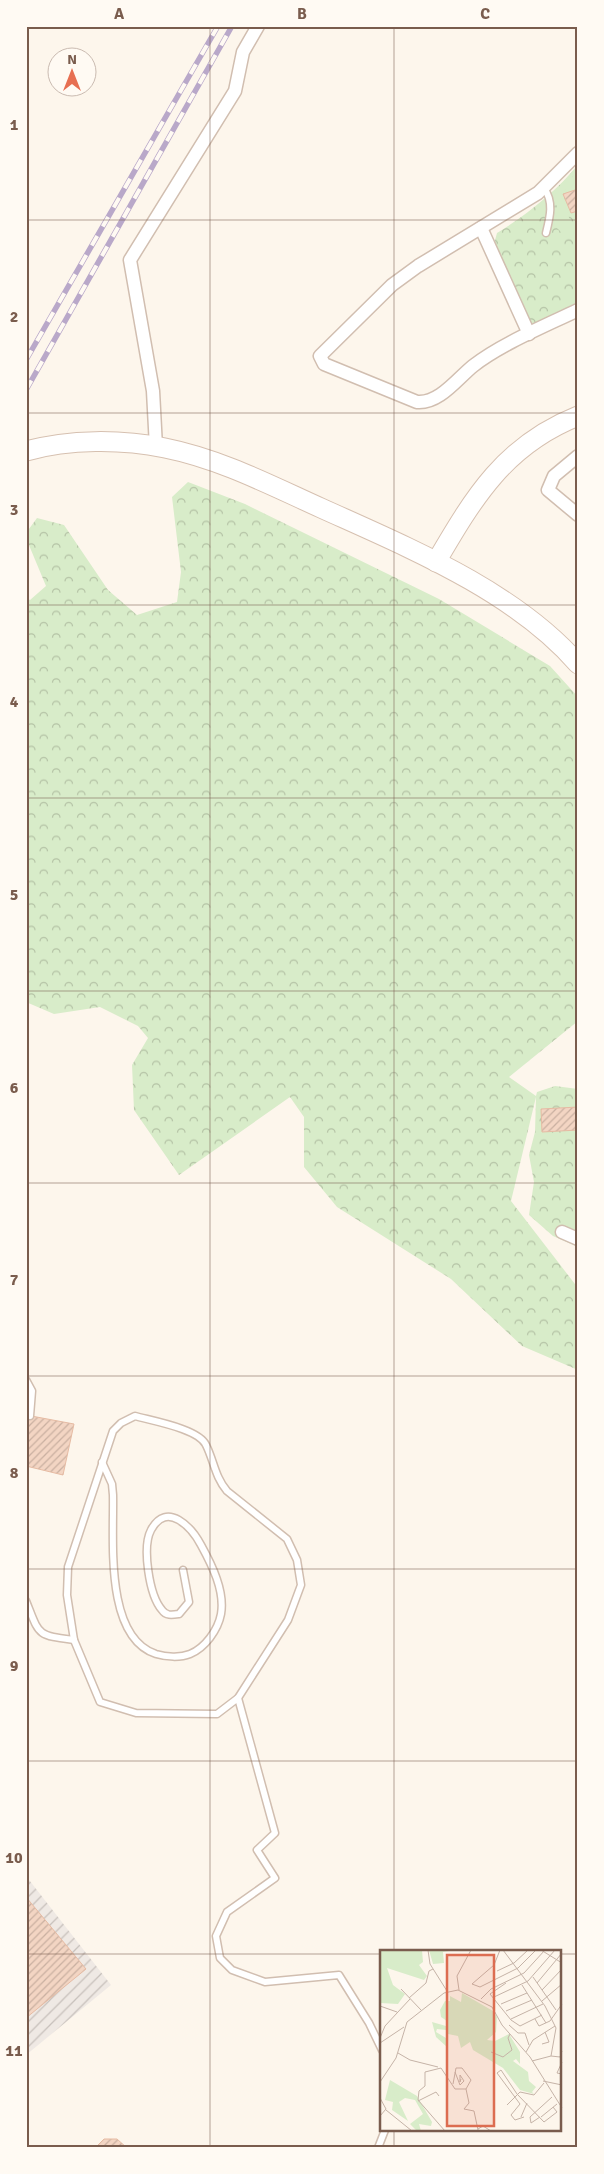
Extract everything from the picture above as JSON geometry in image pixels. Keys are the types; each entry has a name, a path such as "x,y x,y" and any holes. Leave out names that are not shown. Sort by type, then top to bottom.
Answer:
{"street":[{"path":"156,446 153,391 130,260 235,91 243,52 258,26"},
{"path":"578,154 544,188 392,285 322,352 321,361 417,402 427,403 435,399 475,364 528,334 578,310"},
{"path":"481,228 528,334"},
{"path":"436,562 491,477 533,439 555,425 578,416"},
{"path":"26,451 48,446 111,442 156,446 191,454 233,469 436,562 471,581 534,623 578,664"},
{"path":"578,456 554,476 548,490 578,515"},
{"path":"562,1232 578,1240"}],"lane":[{"path":"544,188 551,197 550,220 546,232"},
{"path":"26,1380 32,1391 30,1416"},
{"path":"135,1416 197,1434 206,1443 219,1482 227,1491 287,1539 297,1560 300,1585 288,1620 238,1698 217,1714 180,1715 136,1712 100,1702 74,1640 67,1595 68,1567 102,1462 113,1431 135,1416"},
{"path":"102,1462 112,1484 115,1572 121,1613 129,1632 138,1643 150,1652 164,1656 185,1656 197,1651 216,1628 221,1614 222,1602 212,1563 200,1542 187,1524 176,1518 164,1518 155,1523 150,1531 148,1551 149,1577 154,1595 162,1611 169,1615 179,1614 189,1602 183,1570"},
{"path":"26,1601 38,1630 46,1636 74,1640"},
{"path":"238,1698 275,1833 258,1850 275,1878 227,1912 216,1936 220,1958 232,1970 265,1982 339,1975 369,2023 380,2046"},
{"path":"378,2148 383,2132"}],"path":[{"path":"578,1150 576,1166 578,1192"}],"shaded area":[{"path":"26,1876 111,1985 26,2055"}],"green space":[{"path":"578,165 578,302 534,324 527,321 494,244 497,233 519,219 540,202"},
{"path":"578,165 578,172 571,178 576,184 561,192 573,230 561,232 554,225 557,215 557,189"},
{"path":"188,482 245,504 439,599 550,666 578,697 578,1021 509,1077 536,1096 537,1092 555,1086 578,1089 578,1247 553,1236 529,1215 534,1182 529,1155 535,1132 536,1097 511,1201 578,1288 578,1370 522,1346 451,1279 337,1207 304,1167 304,1117 290,1097 179,1175 134,1110 132,1065 148,1038 138,1026 100,1007 54,1014 26,1002 26,598 30,600 46,586 26,538 26,533 37,518 64,525 108,590 137,615 177,602 181,572 172,497"}],"building":[{"path":"578,189 578,211 571,213 563,194"},
{"path":"578,1107 578,1130 542,1132 541,1109"},
{"path":"26,1415 74,1424 63,1475 26,1466"},
{"path":"26,1897 86,1969 26,2018"},
{"path":"104,2139 117,2139 127,2148 95,2148"}],"railway":[{"path":"26,360 218,26"},
{"path":"26,390 232,26"}]}
